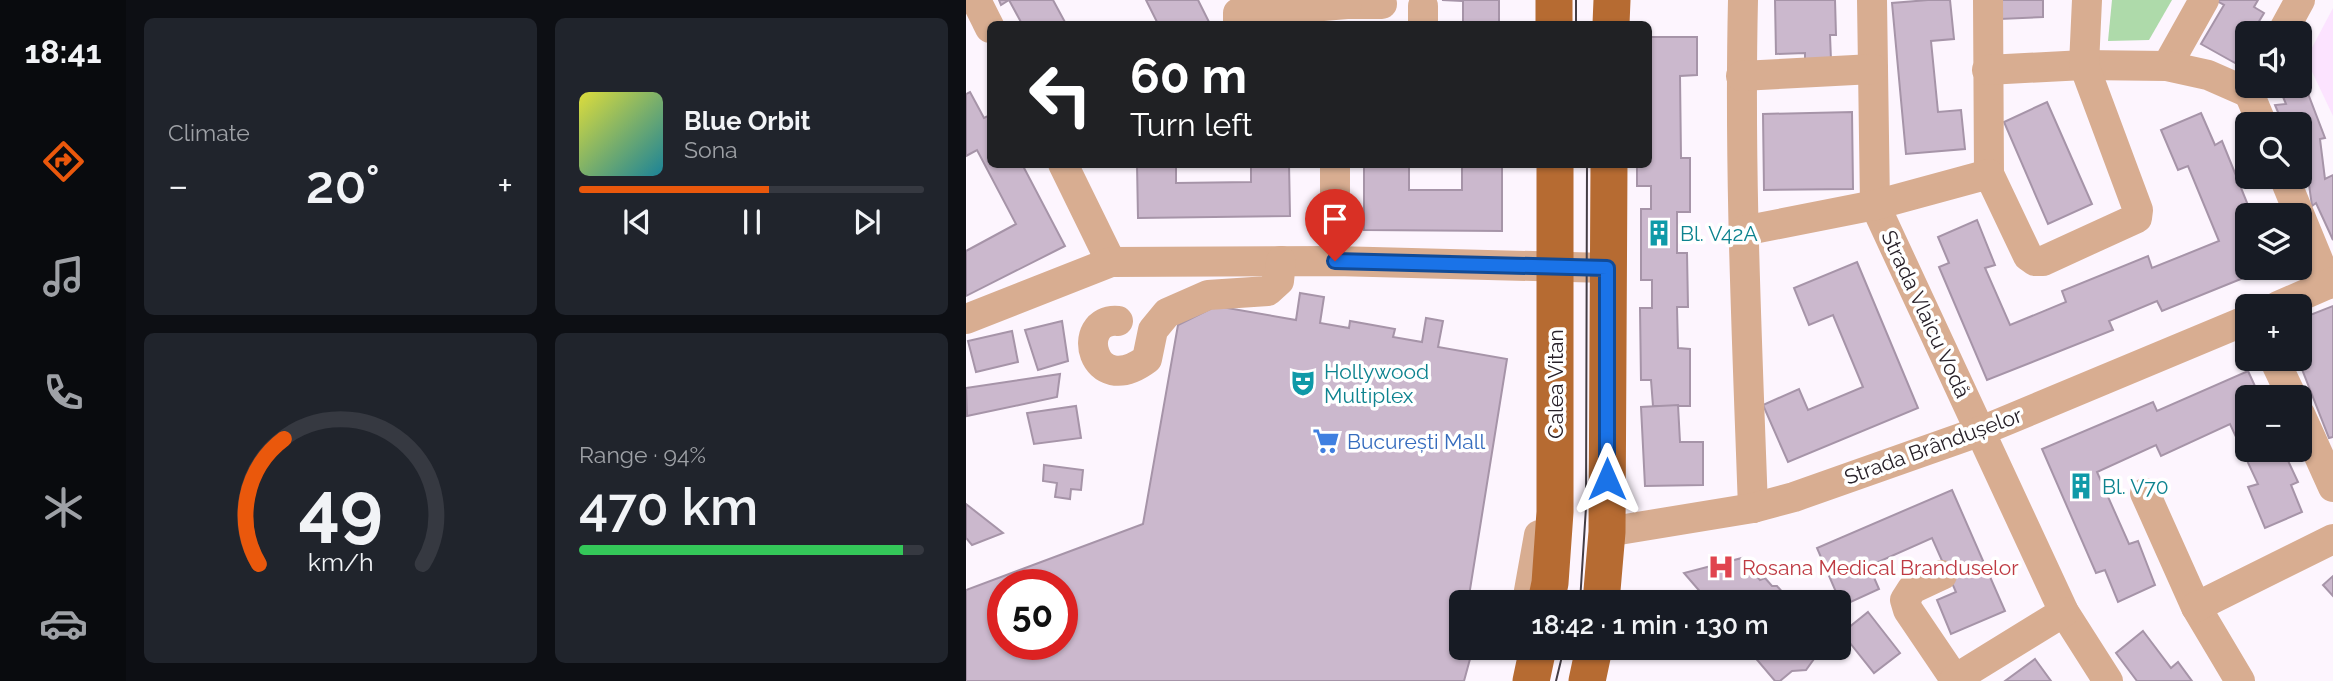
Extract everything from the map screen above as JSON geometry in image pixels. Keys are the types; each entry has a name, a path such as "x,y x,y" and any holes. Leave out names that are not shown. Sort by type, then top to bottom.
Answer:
{"main road":[{"path":"1554,0 1554,21"},
{"path":"1611,21 1612,0"},
{"name":"Calea Vitan","path":"1549,590 1555,512 1555,168"},
{"path":"1602,590 1607,532 1609,168"},
{"path":"1531,681 1535,660"},
{"path":"1587,681 1591,660"}],"street":[{"path":"976,0 987,22"},
{"path":"1743,0 1743,231 1753,509"},
{"name":"Strada Vlaicu Vodă","path":"1872,0 1875,205 2064,612 2108,681"},
{"path":"1987,0 1989,174 2028,256 2035,261 2043,261 2137,218 2138,210 2084,65 2087,0"},
{"path":"2167,66 2204,0"},
{"path":"2289,21 2300,0"},
{"path":"1236,12 1347,2 1382,4"},
{"path":"1987,70 2084,65 2167,66 2235,84"},
{"path":"1741,76 1873,69"},
{"path":"1070,168 1111,262"},
{"path":"1335,168 1335,261"},
{"path":"1743,231 1875,205 1989,174"},
{"path":"2289,189 2331,283 2306,294"},
{"path":"1118,321 1099,326 1092,340 1092,349 1101,364 1109,369 1128,371 1147,359 1153,330 1167,313 1208,295 1268,292 1279,281 1281,261"},
{"path":"966,319 1111,262 1335,261 1607,268"},
{"name":"Strada Brândușelor","path":"1607,532 1753,509 1806,493 1981,431 2235,325"},
{"path":"2312,441 2333,487"},
{"path":"2145,494 2196,607 2241,681"},
{"path":"1529,590 1539,533 1555,512"},
{"path":"2196,607 2333,539"},
{"path":"1942,575 1912,589 1905,600 1908,610 1955,680 2064,612"},
{"path":"1514,681 1518,660"}],"shaded area":[{"path":"2333,8 2333,116 2312,72 2312,48"}],"green space":[{"path":"2112,0 2172,0 2149,40 2108,41"}],"building":[{"path":"1009,0 1053,0 1064,21 1020,21"},
{"path":"1146,0 1198,0 1208,21 1156,21"},
{"path":"1442,0 1499,0 1499,21 1463,21 1463,1"},
{"path":"1775,0 1835,0 1836,35 1830,35 1831,60 1805,60 1805,53 1776,54"},
{"path":"1950,0 1954,39 1931,41 1938,112 1961,110 1965,149 1906,154 1892,3"},
{"path":"1999,0 2043,0 2043,17 2000,19"},
{"path":"2215,0 2258,0 2254,7 2264,13 2259,21 2235,21 2235,63 2201,44 2224,5"},
{"name":"Bl. V42A","path":"1652,37 1697,37 1697,75 1680,76 1681,158 1690,158 1690,212 1677,212 1677,253 1687,253 1688,307 1677,307 1678,348 1690,349 1690,406 1653,406 1651,380 1641,380 1640,308 1652,308 1652,280 1641,280 1641,209 1651,209 1651,186 1637,186 1637,168 1652,168"},
{"path":"970,92 984,118 987,116 987,168 1024,168 1065,246 966,296 966,251 1016,224 977,150 966,156 966,94"},
{"path":"2284,98 2310,98 2325,138 2320,139 2325,179 2333,175 2333,240 2316,203 2312,206 2310,189 2312,189 2312,112 2278,112 2275,105 2286,104"},
{"path":"2047,102 2092,204 2048,224 2004,122"},
{"path":"1852,112 1853,189 1764,190 1763,114"},
{"path":"2201,113 2215,145 2222,141 2235,173 2235,189 2241,189 2247,203 2235,203 2235,280 2238,280 2162,311 2157,301 2109,321 2113,330 1987,380 1939,267 1949,263 1938,237 1977,220 1995,265 1985,268 2010,325 2066,302 2062,291 2148,256 2152,268 2219,241 2188,166 2178,170 2161,130"},
{"path":"1137,168 1176,168 1176,183 1251,182 1251,168 1289,168 1290,216 1138,218"},
{"path":"1364,168 1409,168 1409,190 1462,190 1462,168 1502,168 1502,231 1364,230"},
{"path":"1857,262 1918,408 1788,462 1763,405 1799,389 1808,410 1863,387 1833,315 1809,325 1794,288"},
{"name":"București Mall","path":"1300,293 1324,297 1320,323 1349,328 1350,321 1395,329 1393,337 1422,342 1426,318 1443,321 1438,347 1507,359 1470,590 1449,590 1449,660 1470,660 1464,681 966,681 966,590 987,582 987,660 1078,660 1078,569 1022,569 1143,524 1178,325 1216,306 1296,320"},
{"path":"2333,306 2333,437 2329,438 2312,395 2312,385 2308,385 2303,371 2312,371 2312,314"},
{"path":"1062,321 1068,361 1038,370 1025,330"},
{"path":"1012,331 1018,362 976,372 968,341"},
{"name":"Bl. V70","path":"2248,371 2254,385 2235,385 2235,435 2230,424 2161,456 2156,445 2097,472 2129,544 2138,541 2155,585 2118,602 2105,570 2096,573 2042,449 2153,402 2157,411"},
{"path":"1060,374 1057,397 967,416 966,388"},
{"path":"1678,405 1680,442 1703,442 1703,485 1645,486 1641,407"},
{"path":"1076,406 1081,438 1034,444 1027,413"},
{"name":"Bl. V70","path":"2248,462 2289,462 2298,482 2291,485 2302,512 2265,528 2248,487 2258,484"},
{"path":"1044,465 1083,470 1081,490 1071,489 1070,499 1055,497 1057,483 1043,481"},
{"path":"1952,490 2005,611 1951,634 1937,600 1956,592 1932,538 1869,566 1879,589 1851,602 1851,590 1835,590 1817,548"},
{"path":"966,504 1003,533 972,545 966,538"},
{"path":"1742,558 1760,580 1765,578 1780,590 1699,590 1684,573"},
{"path":"2333,576 2333,596 2323,585"},
{"path":"1868,612 1900,653 1874,673 1851,644 1851,626"},
{"path":"2143,631 2171,668 2178,662 2192,681 2137,681 2116,653"},
{"path":"2035,659 2051,681 2005,681"},
{"path":"1757,660 1813,660 1806,670 1792,671 1780,681 1775,681"}],"tram line":[{"path":"1576,0 1576,21"},
{"path":"1581,590 1586,507 1587,168"},
{"path":"1556,681 1561,660"}],"place":[{"name":"Bl. V42A","path":"1659,233"},
{"name":"Hollywood Multiplex","path":"1303,383"},
{"name":"București Mall","path":"1326,441"},
{"name":"Bl. V70","path":"2081,486"},
{"name":"Rosana Medical Branduselor","path":"1721,567"}],"route":[{"path":"1335,261 1607,268 1607,479"}]}
